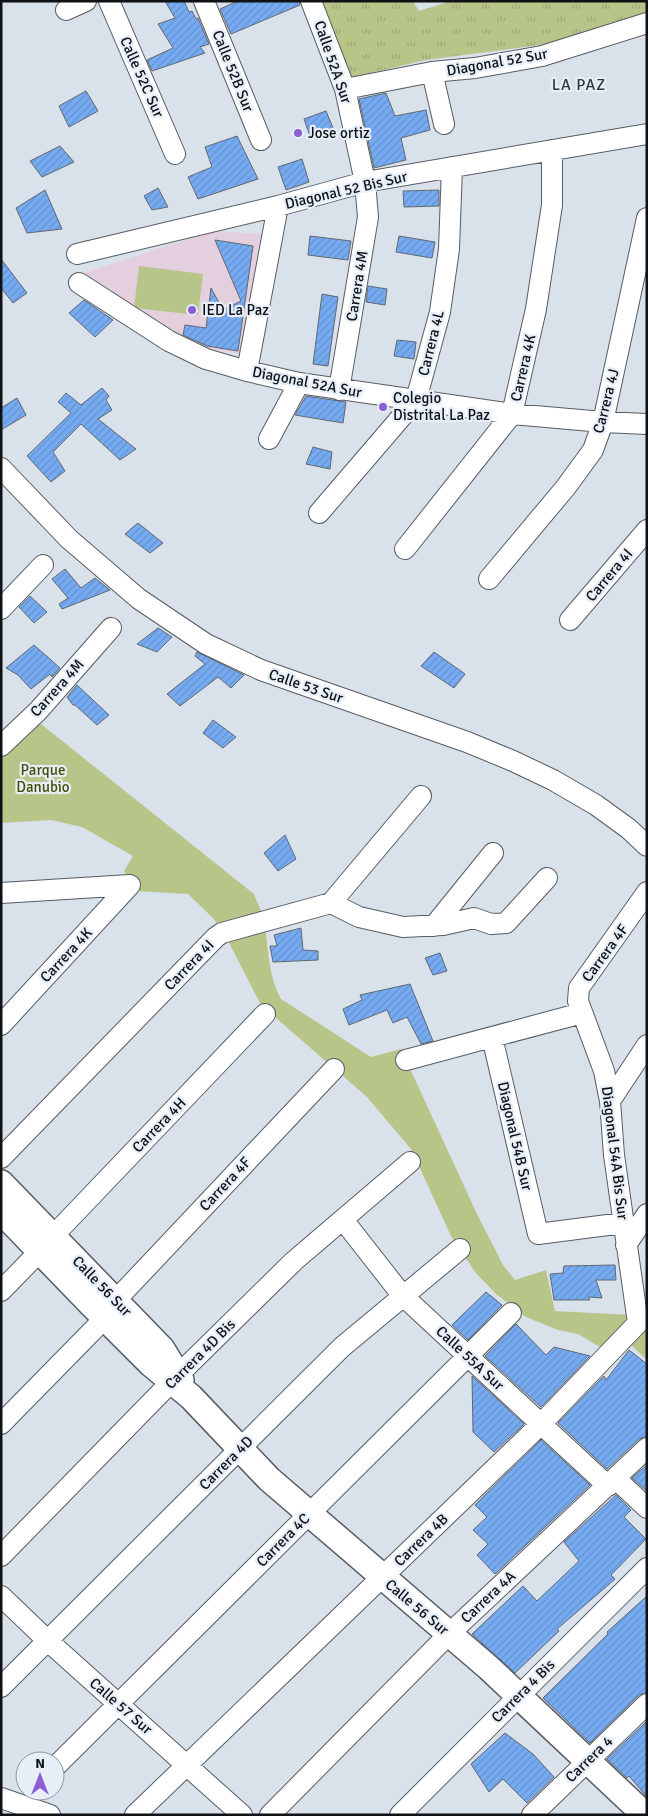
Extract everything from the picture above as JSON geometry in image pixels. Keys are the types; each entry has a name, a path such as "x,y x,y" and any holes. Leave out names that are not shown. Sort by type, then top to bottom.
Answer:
{"street":[{"path":"66,10 86,1"},
{"name":"Calle 52C Sur","path":"109,1 175,154"},
{"name":"Calle 52B Sur","path":"204,1 261,140"},
{"name":"Calle 52A Sur","path":"311,1 345,89 365,182"},
{"name":"Diagonal 52 Sur","path":"345,89 432,72 476,68 542,56 647,23"},
{"path":"432,72 444,124"},
{"name":"Diagonal 52 Bis Sur","path":"77,254 278,206 365,182 647,134"},
{"name":"Carrera 4K","path":"405,549 512,414 536,309 552,205 552,150"},
{"name":"Carrera 4L","path":"319,514 416,400 440,312 449,249 452,167"},
{"name":"Carrera 4M","path":"339,390 368,218 365,182"},
{"path":"247,371 278,206"},
{"name":"Carrera 4J","path":"489,579 566,487 593,450 603,422 647,218"},
{"name":"Diagonal 52A Sur","path":"79,283 169,341 206,360 247,371 339,390 512,414 647,424"},
{"path":"269,439 299,383"},
{"name":"Calle 53 Sur","path":"1,468 69,539 139,599 206,644 261,670 467,742 513,761 596,805 629,829 647,846"},
{"name":"Carrera 4I","path":"570,620 647,530"},
{"path":"1,609 43,565"},
{"name":"Carrera 4M","path":"1,746 38,711 111,628"},
{"path":"421,796 331,903 358,917 403,926 434,926 474,918 491,924 506,923 547,878"},
{"path":"434,926 493,853"},
{"name":"Carrera 4K","path":"1,893 130,885 1,1025"},
{"name":"Carrera 4F","path":"579,988 647,892"},
{"name":"Carrera 4I","path":"1,1158 216,937 222,933 331,903"},
{"name":"Diagonal 54A Bis Sur","path":"579,988 578,995 582,1013 604,1072 610,1100 626,1245 643,1324"},
{"path":"406,1060 582,1013"},
{"name":"Carrera 4H","path":"1,1291 265,1014"},
{"name":"Diagonal 54B Sur","path":"492,1037 538,1234 624,1223"},
{"path":"610,1100 647,1045"},
{"name":"Carrera 4F","path":"1,1424 334,1069"},
{"name":"Carrera 4D Bis","path":"1,1556 175,1378 294,1261 344,1221 410,1162"},
{"name":"Calle 56 Sur","path":"1,1183 46,1244 110,1309 151,1364 175,1378 270,1479 309,1515 449,1634 646,1815"},
{"name":"Calle 56 Sur","path":"1,1211 46,1244"},
{"path":"626,1245 647,1214"},
{"name":"Calle 55A Sur","path":"344,1221 402,1296 469,1356 540,1424 647,1508"},
{"name":"Carrera 4D","path":"1,1687 342,1347 460,1249"},
{"name":"Carrera 4C","path":"65,1757 511,1313"},
{"name":"Carrera 4B","path":"135,1815 643,1324"},
{"name":"Carrera 4A","path":"270,1815 449,1634 647,1448"},
{"name":"Carrera 4 Bis","path":"400,1815 647,1568"},
{"name":"Calle 57 Sur","path":"1,1596 48,1641 242,1815"},
{"name":"Carrera 4","path":"532,1815 647,1704"},
{"path":"1,1798 50,1815"}],"shaded area":[{"name":"IED La Paz","path":"213,231 261,234 241,354 191,346 80,274"}],"green space":[{"path":"317,1 413,1 419,11 451,1 647,1 647,16 547,44 426,60 349,78"},
{"path":"139,266 203,274 198,315 134,308"},
{"name":"Parque Danubio","path":"36,720 254,894 263,919 271,972 281,999 371,1057 401,1049 476,1212 503,1265 515,1280 546,1270 555,1311 632,1315 647,1306 647,1360 621,1335 605,1350 578,1334 558,1330 526,1317 496,1294 475,1272 451,1236 411,1149 367,1097 261,1005 226,937 214,919 188,894 135,891 124,871 133,856 82,827 51,820 1,823 1,753"}],"building":[{"path":"165,1 184,1 189,12 192,11 196,19 198,18 209,44 200,47 205,53 152,71 147,60 173,48 158,24 175,18"},
{"path":"238,1 299,1 300,5 231,34 220,9"},
{"path":"86,91 98,111 69,127 59,106"},
{"path":"386,93 395,116 426,110 430,130 401,138 406,160 374,168 359,99"},
{"path":"326,111 333,128 310,136 304,119"},
{"path":"237,136 258,179 198,199 188,177 212,167 205,147"},
{"path":"60,146 74,162 42,177 30,161"},
{"path":"302,159 309,182 286,190 278,167"},
{"path":"158,188 168,207 152,210 144,196"},
{"path":"45,190 62,229 27,233 16,208"},
{"path":"439,190 439,206 404,207 403,191"},
{"path":"310,236 351,241 348,260 308,255"},
{"path":"399,236 435,242 432,258 396,252"},
{"path":"215,240 253,246 238,351 207,346 183,335 185,325 206,328 211,288 223,310 241,301"},
{"path":"1,259 27,293 13,303 1,288"},
{"path":"368,286 387,289 385,305 366,302"},
{"path":"322,294 338,297 328,366 313,364"},
{"path":"84,300 113,320 95,337 69,313"},
{"path":"397,340 416,342 414,359 394,356"},
{"path":"102,388 109,396 106,400 112,410 98,419 136,449 120,460 81,424 53,452 65,471 51,482 27,456 71,413 58,402 66,393 81,405"},
{"path":"306,396 346,402 343,423 295,415"},
{"path":"17,398 26,415 1,430 1,408"},
{"path":"313,447 332,452 330,469 306,464"},
{"path":"138,523 163,543 150,553 125,534"},
{"path":"65,569 81,588 95,578 110,590 62,609 59,604 68,598 52,579"},
{"path":"30,596 47,612 34,623 19,607"},
{"path":"158,628 172,637 157,652 137,644"},
{"path":"34,645 60,668 52,677 50,674 31,689 18,675 6,668"},
{"path":"197,652 244,675 231,688 218,677 180,706 167,694 205,664 195,656"},
{"path":"434,652 465,674 454,688 421,666"},
{"path":"77,685 109,715 97,725 73,705 67,697"},
{"path":"213,720 236,737 223,748 203,733"},
{"path":"285,835 296,859 278,871 264,853"},
{"path":"301,928 303,950 318,951 318,960 273,962 270,946 277,946 274,935"},
{"path":"440,953 447,971 433,975 425,958"},
{"path":"410,984 433,1041 421,1044 407,1017 393,1023 387,1010 349,1025 343,1009 362,1000 360,995"},
{"path":"615,1265 616,1280 596,1280 602,1298 588,1297 590,1300 554,1300 550,1274 563,1273 564,1266"},
{"path":"486,1292 502,1305 468,1340 452,1325"},
{"path":"516,1324 546,1355 554,1347 590,1356 541,1407 485,1356"},
{"path":"629,1350 647,1364 647,1436 639,1439 607,1469 558,1423 604,1376 606,1380"},
{"path":"472,1376 524,1424 494,1452 473,1432"},
{"path":"541,1440 590,1485 495,1574 477,1555 488,1544 473,1530 487,1517 475,1505"},
{"path":"647,1465 647,1491 632,1478"},
{"path":"616,1495 631,1510 624,1517 646,1539 611,1575 615,1579 557,1629 559,1631 515,1673 472,1634 523,1586 537,1601 579,1561 564,1542"},
{"path":"647,1596 647,1692 639,1695 590,1743 543,1698 608,1634 607,1632"},
{"path":"647,1721 647,1797 629,1776 627,1778 607,1759"},
{"path":"505,1733 533,1754 554,1777 527,1803 503,1779 489,1792 471,1764"}],"place":[{"name":"Jose ortiz","path":"298,133"},
{"name":"IED La Paz","path":"192,310"},
{"name":"Colegio Distrital La Paz","path":"383,407"}],"district":[{"name":"LA PAZ","path":"579,84"}]}
